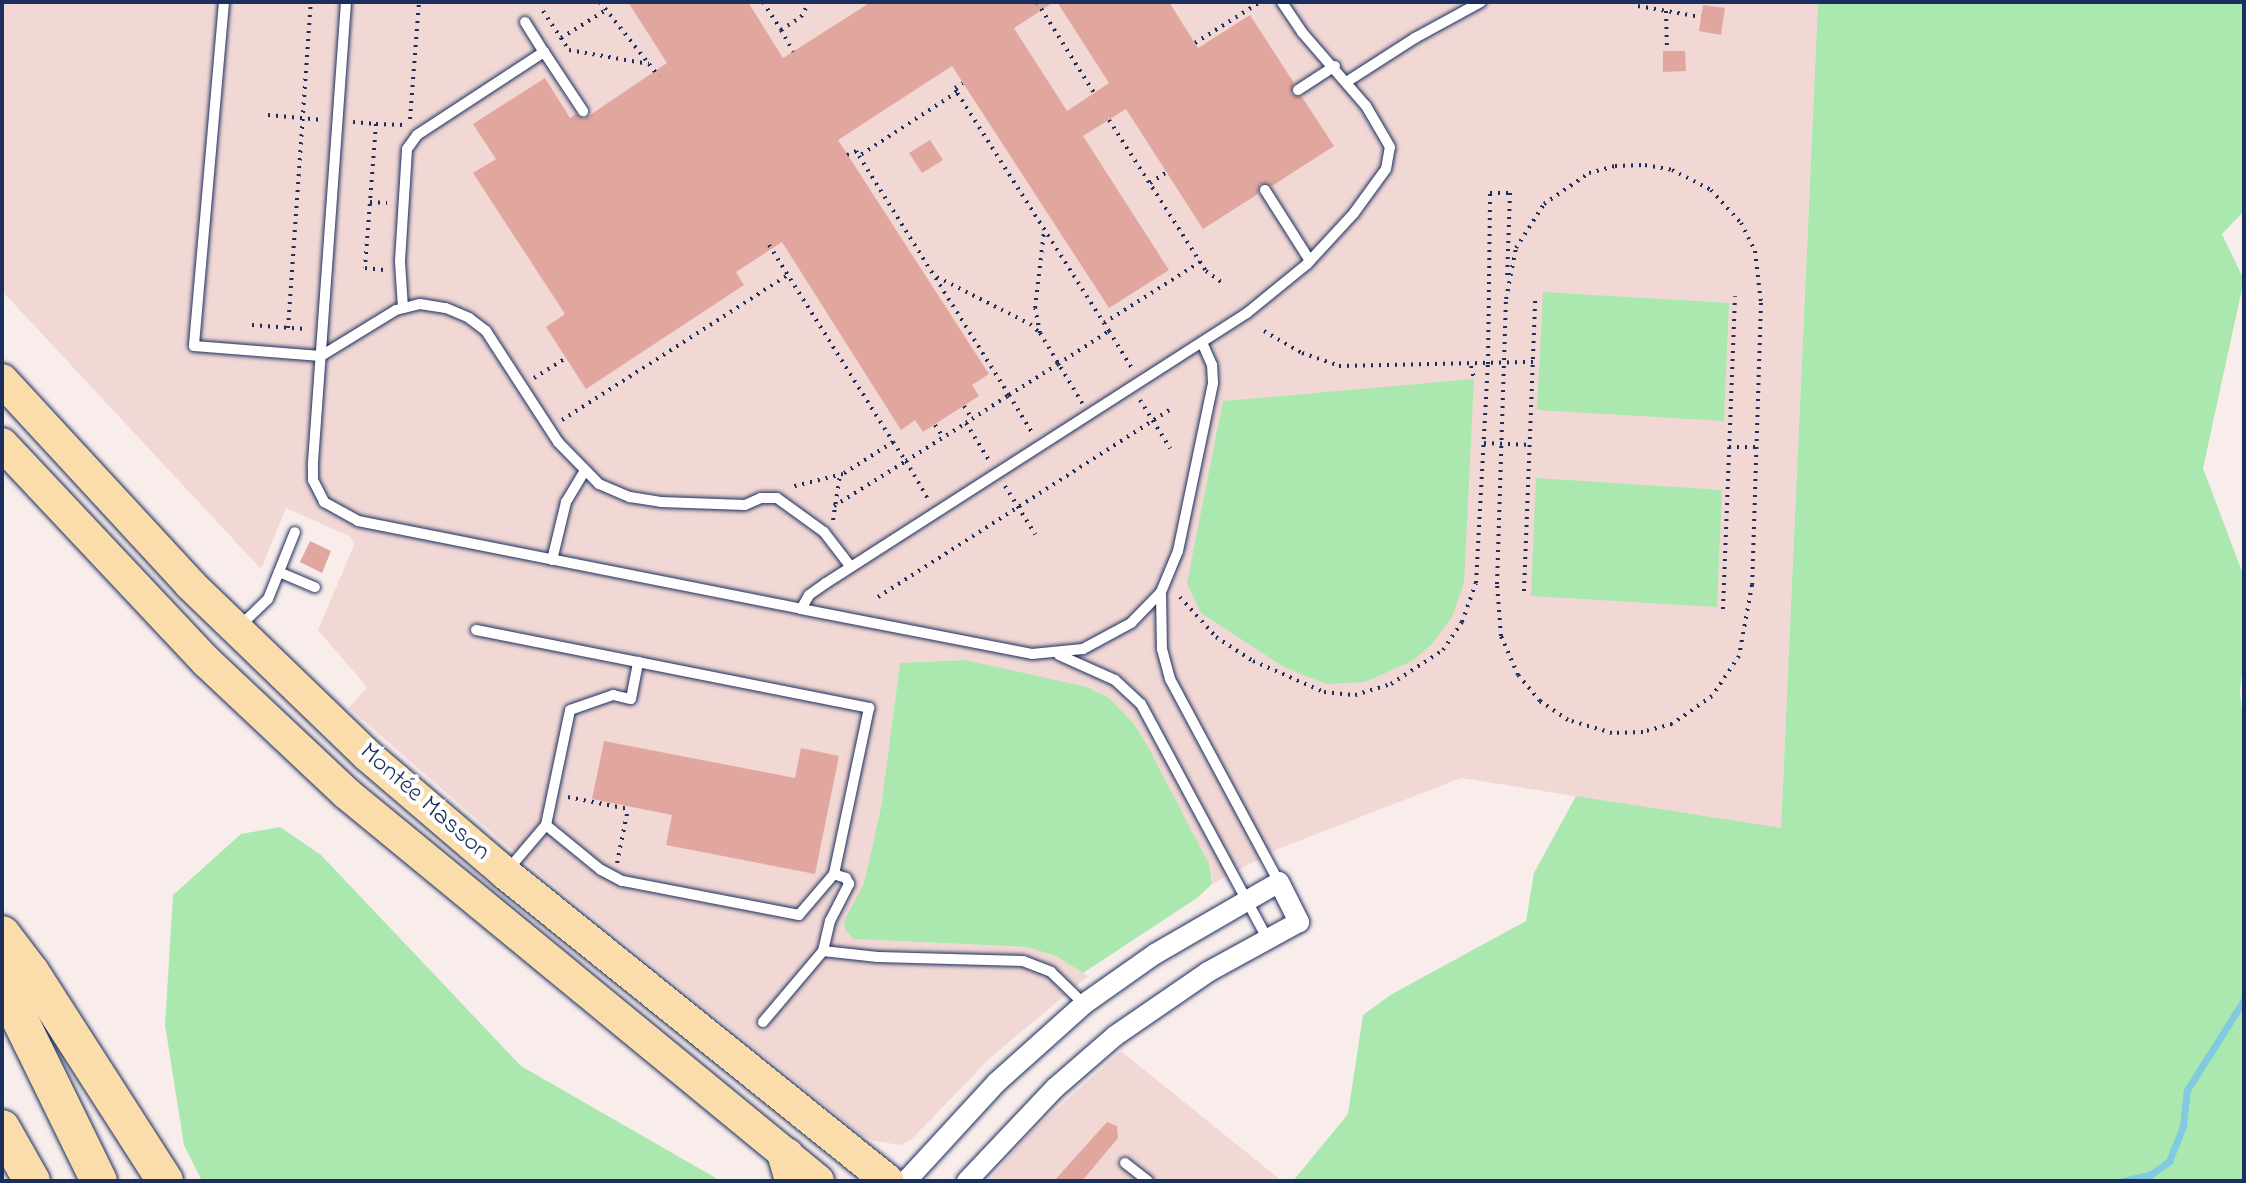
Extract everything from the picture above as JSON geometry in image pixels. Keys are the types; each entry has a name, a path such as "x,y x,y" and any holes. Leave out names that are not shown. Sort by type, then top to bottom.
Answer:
{"highway":[{"path":"2,934 31,972 165,1181"},
{"path":"2,983 99,1181"},
{"path":"2,1128 32,1181"}],"main road":[{"name":"Montée Masson","path":"2,380 98,487 236,630 403,787 505,873 888,1181"},
{"name":"Montée Masson","path":"2,444 207,662 346,793 789,1169 818,1181"}],"street":[{"path":"906,1181 996,1083 1084,1004 1155,954 1279,882 1299,922 1197,979 1103,1045 1038,1105 967,1181"}],"lane":[{"path":"224,2 194,346 321,356 403,308 420,304 446,308 469,318 486,331 558,442 599,484 644,500 745,505 761,498 777,498 824,532 851,567"},
{"path":"346,2 313,480 317,491 332,510 358,521 970,644 1032,654 1057,654 1083,649 1110,637 1144,612 1161,592 1178,551 1213,383 1212,365 1202,343"},
{"path":"801,609 814,591 1263,302 1310,261 1379,181 1389,158 1386,137 1348,81 1302,32 1282,2"},
{"path":"1348,81 1415,38 1480,2"},
{"path":"525,22 583,111"},
{"path":"403,308 400,261 410,144 428,127 544,52"},
{"path":"1298,90 1335,66"},
{"path":"1265,190 1310,261"},
{"path":"552,560 566,502 584,472"},
{"path":"236,630 268,599 295,532"},
{"path":"279,572 315,587"},
{"path":"1161,592 1162,649 1170,679 1279,882"},
{"path":"476,630 869,708 834,874 799,915 622,881 601,870 546,825"},
{"path":"1057,654 1115,680 1141,704 1267,938"},
{"path":"505,873 546,825 570,710 613,695 631,699 638,662"},
{"path":"763,1022 823,951 830,921 849,884 846,878 834,874"},
{"path":"823,951 1023,961 1051,972 1084,1004"},
{"path":"1125,1163 1148,1181"}],"path":[{"path":"288,328 311,2"},
{"path":"349,122 410,122 419,2"},
{"path":"600,2 659,77"},
{"path":"763,2 793,52"},
{"path":"781,30 801,17 809,2"},
{"path":"1037,2 1094,93"},
{"path":"1195,43 1260,2"},
{"path":"1636,2 1638,6 1701,17"},
{"path":"561,38 606,10"},
{"path":"543,11 569,50 649,64"},
{"path":"1666,11 1667,51"},
{"path":"963,83 955,88 957,92 1141,382"},
{"path":"859,156 957,92"},
{"path":"268,115 326,120"},
{"path":"1109,120 1206,271 1221,282"},
{"path":"376,124 365,268 380,269 386,274"},
{"path":"847,155 856,151 1041,446"},
{"path":"1180,597 1216,637 1253,661 1309,688 1355,695 1406,677 1443,650 1462,622 1476,583 1488,364 1490,193 1510,193 1506,299 1504,363 1498,602 1501,636 1511,664 1540,701 1568,720 1598,730 1627,733 1658,728 1688,715 1717,690 1739,656 1752,585 1761,303 1758,267 1741,223 1723,200 1699,182 1672,170 1630,165 1600,169 1566,185 1544,204 1523,231 1511,264 1506,299"},
{"path":"1150,183 1167,172"},
{"path":"1040,333 1035,308 1044,228"},
{"path":"769,245 937,513"},
{"path":"1104,323 1200,262"},
{"path":"567,428 562,420 788,275"},
{"path":"935,276 1030,324 1040,333 1089,415"},
{"path":"1139,290 1144,298"},
{"path":"1723,609 1725,490 1729,447 1727,421 1735,296"},
{"path":"1524,591 1534,410 1535,300"},
{"path":"252,325 309,329"},
{"path":"834,506 1109,331"},
{"path":"1264,331 1302,353 1339,366 1533,362"},
{"path":"534,377 566,358"},
{"path":"1470,365 1474,379"},
{"path":"964,406 972,419"},
{"path":"1146,409 1170,448"},
{"path":"878,597 1171,409"},
{"path":"935,425 943,437"},
{"path":"778,488 840,475 893,442"},
{"path":"1484,443 1530,445"},
{"path":"1729,447 1756,447"},
{"path":"832,519 840,475"},
{"path":"1529,478 1536,478"},
{"path":"1011,496 1035,534"},
{"path":"552,795 629,807 616,868"}],"shaded area":[{"path":"2,2 1818,2 1781,829 1461,778 1278,849 1212,884 1212,876 1097,691 965,660 900,663 881,807 853,939 1027,947 1056,956 1088,976 991,1057 912,1139 900,1145 874,1141 862,1135 536,871 349,708 367,687 318,630 354,545 351,537 286,508 261,569 2,291"},
{"path":"1121,1051 1282,1181 988,1181 1029,1134"}],"green space":[{"path":"1818,2 2244,2 2244,211 2222,234 2244,280 2203,468 2244,577 2244,655 2240,691 2244,733 2244,1181 1293,1181 1348,1114 1363,1015 1392,994 1526,921 1534,873 1576,796 1781,828"},
{"path":"1543,292 1729,303 1724,421 1537,410"},
{"path":"1474,379 1464,583 1452,617 1431,645 1412,661 1365,682 1326,684 1284,667 1201,613 1187,583 1223,401"},
{"path":"1536,478 1722,490 1717,607 1531,596"},
{"path":"965,660 1087,687 1109,698 1133,723 1147,745 1209,864 1212,884 1197,898 1083,973 1056,956 1027,947 853,939 845,929 844,921 864,884 881,807 900,663"},
{"path":"280,827 321,855 521,1066 721,1181 202,1181 184,1145 165,1025 173,895 241,834"}],"building":[{"path":"628,2 748,2 783,58 871,2 1054,2 1014,28 1067,111 1109,83 1057,2 1169,2 1198,48 1250,15 1294,83 1291,94 1302,97 1334,146 1272,186 1260,184 1258,194 1203,229 1126,109 1083,136 1169,270 1109,308 952,66 838,140 989,374 972,385 979,396 923,432 915,420 901,430 782,242 736,272 744,285 586,389 546,327 565,314 473,173 496,159 473,124 545,78 570,118 576,114 584,119 667,63"},
{"path":"1703,5 1725,8 1721,35 1699,31"},
{"path":"1663,51 1685,51 1686,71 1663,72"},
{"path":"930,140 943,160 922,173 909,153"},
{"path":"310,541 331,551 322,573 300,562"},
{"path":"604,741 795,778 801,748 839,756 815,874 666,845 672,815 592,799"},
{"path":"1107,1122 1117,1126 1118,1138 1082,1181 1054,1181"}],"waterway":[{"path":"2123,1181 2150,1175 2169,1161 2183,1126 2187,1090 2244,1000"}]}
